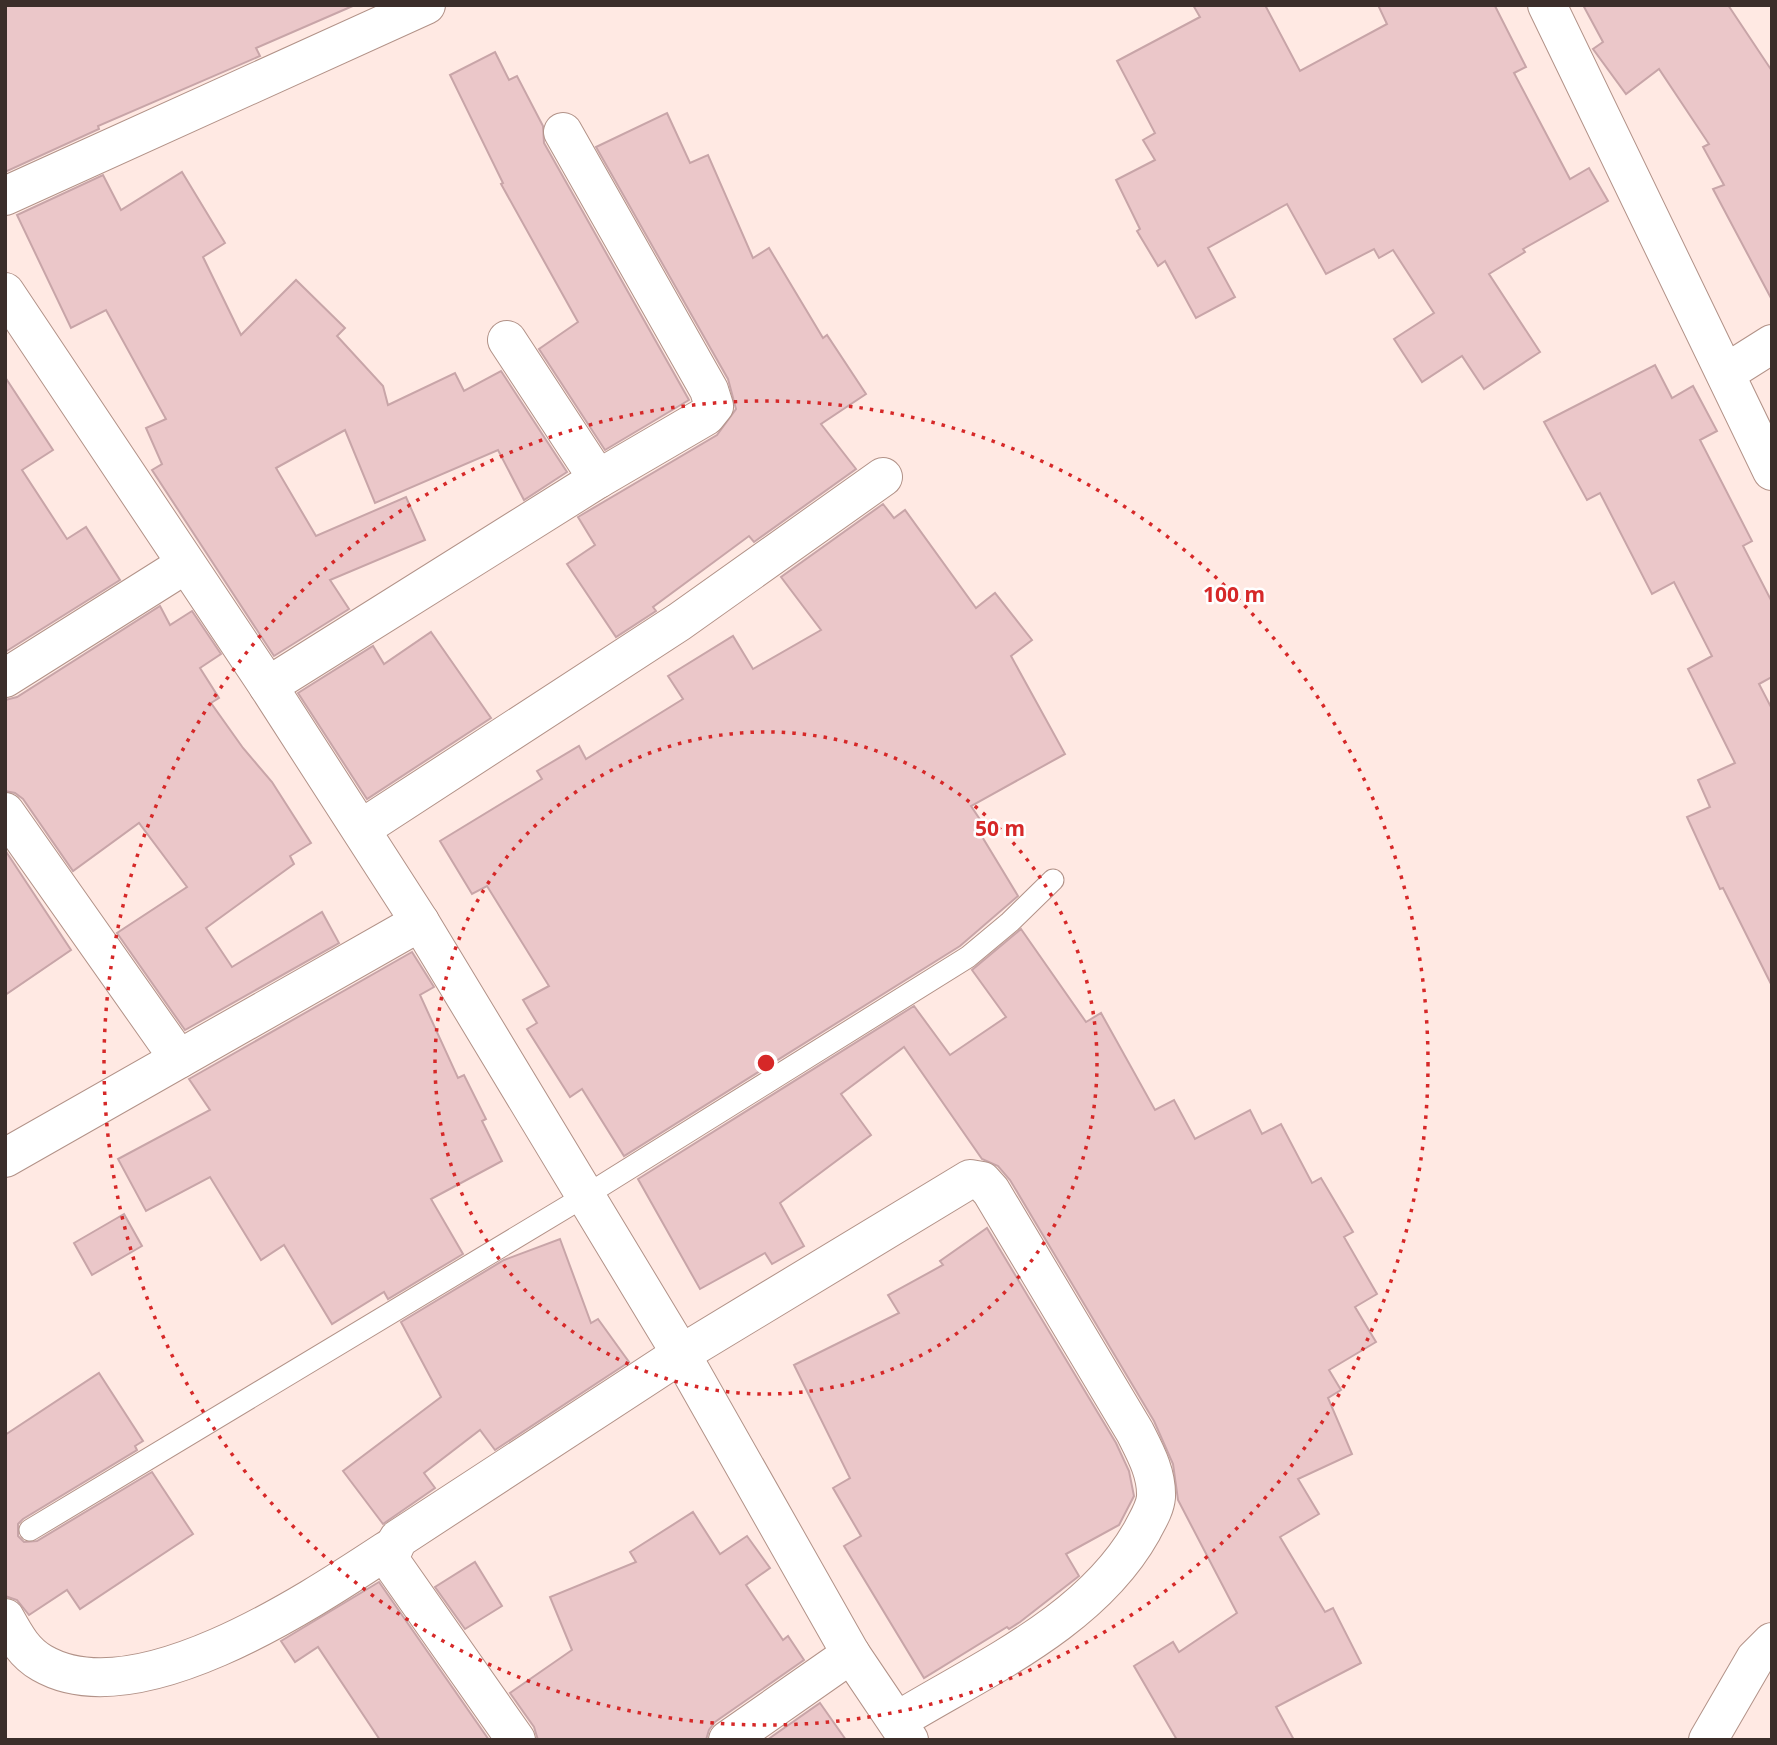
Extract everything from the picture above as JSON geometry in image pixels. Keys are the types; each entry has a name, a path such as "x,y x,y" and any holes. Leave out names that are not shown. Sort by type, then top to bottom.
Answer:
{"street":[{"path":"5,196 426,5"},
{"path":"1547,5 1772,471"},
{"path":"268,686 598,479 706,415 714,406 709,390 563,132"},
{"path":"5,292 268,686 420,922 681,1354 851,1654 903,1731 1083,1602 1110,1576 1135,1543 1156,1499 1149,1460 1135,1432 990,1191 982,1181 970,1179 681,1354 408,1532 392,1547 248,1634 159,1670 108,1678 72,1674 42,1663 23,1648 5,1618"},
{"path":"507,340 598,479"},
{"path":"1726,373 1772,344"},
{"path":"361,829 679,622 883,477"},
{"path":"5,678 186,564"},
{"path":"5,812 179,1059"},
{"path":"5,1158 420,922"},
{"path":"392,1547 390,1557 394,1566 516,1740"},
{"path":"1708,1740 1755,1659 1772,1642"},
{"path":"728,1740 851,1654"}],"lane":[{"path":"30,1530 585,1196 968,957 1010,922 1053,880"}],"building":[{"path":"5,5 355,5 256,48 260,56 98,126 99,129 5,172"},
{"path":"1193,5 1265,5 1300,71 1387,24 1378,5 1495,6 1526,67 1514,73 1570,179 1589,168 1608,201 1523,249 1525,252 1489,274 1540,352 1484,389 1462,356 1422,382 1394,339 1434,313 1393,250 1379,258 1374,249 1326,274 1287,204 1208,248 1235,297 1196,318 1165,261 1158,266 1137,231 1140,229 1116,180 1155,160 1143,140 1155,133 1117,61 1200,17"},
{"path":"1583,5 1728,5 1772,71 1772,300 1713,189 1724,185 1703,147 1709,144 1659,69 1626,94 1593,49 1603,42"},
{"path":"495,52 509,80 517,76 543,126 544,143 689,400 605,450 539,349 578,322 501,184 503,183 450,75"},
{"path":"667,113 690,163 708,155 753,258 769,248 823,338 827,335 866,394 821,424 856,469 754,542 749,536 653,607 656,611 616,637 567,564 595,545 578,517 717,435 736,409 728,379 596,147"},
{"path":"182,172 225,243 203,257 241,335 296,280 345,328 337,336 383,386 388,405 455,373 464,391 501,371 567,472 524,500 498,450 375,503 345,430 276,468 316,536 406,497 425,540 330,580 349,609 274,656 152,470 162,464 146,428 166,419 106,310 71,328 17,215 103,175 121,210"},
{"path":"1655,365 1672,398 1693,386 1717,431 1700,440 1752,541 1743,546 1772,602 1772,677 1759,684 1772,709 1772,986 1723,888 1720,889 1687,817 1710,807 1698,780 1735,763 1688,669 1712,656 1674,582 1652,594 1600,493 1587,500 1544,422"},
{"path":"5,377 53,450 22,470 67,539 86,527 120,580 5,652"},
{"path":"883,504 894,518 905,510 976,608 995,593 1032,640 1011,656 1065,754 971,806 981,821 975,825 1018,896 960,946 624,1156 582,1089 570,1097 527,1029 537,1023 523,1000 549,986 487,886 472,894 440,841 542,779 537,771 579,746 586,759 683,699 668,676 733,636 753,669 821,630 781,577"},
{"path":"160,606 170,625 192,611 221,654 200,668 219,698 211,703 243,748 272,782 311,843 290,856 294,864 206,928 232,967 322,912 339,943 185,1030 117,933 187,887 139,823 73,871 23,799 15,793 5,791 5,700 17,697"},
{"path":"431,632 491,718 367,799 298,693 373,646 384,664"},
{"path":"5,850 71,950 5,995"},
{"path":"1021,929 1086,1022 1101,1013 1155,1110 1174,1100 1195,1139 1250,1110 1262,1134 1281,1124 1312,1183 1321,1178 1353,1232 1344,1237 1377,1294 1355,1307 1376,1342 1329,1370 1341,1390 1328,1398 1352,1454 1298,1479 1319,1514 1280,1537 1325,1612 1333,1608 1361,1663 1276,1707 1294,1740 1177,1740 1134,1666 1173,1642 1179,1652 1237,1613 1178,1500 1173,1464 1154,1421 1010,1180 998,1166 982,1159 904,1047 841,1094 871,1135 780,1203 804,1246 772,1264 765,1253 700,1289 638,1179 914,1006 950,1055 1006,1017 972,970"},
{"path":"412,952 434,987 420,995 458,1078 464,1075 486,1119 482,1121 502,1161 431,1199 463,1254 388,1299 384,1292 332,1324 284,1245 261,1260 210,1177 146,1211 118,1159 210,1110 189,1079"},
{"path":"124,1214 142,1246 92,1275 74,1243"},
{"path":"987,1228 1116,1443 1129,1471 1134,1496 1119,1525 1066,1554 1079,1576 1020,1622 1009,1629 1007,1627 924,1678 844,1546 861,1536 833,1488 850,1478 794,1365 899,1313 888,1295 943,1265 940,1261"},
{"path":"560,1239 591,1323 598,1319 629,1362 495,1450 480,1430 424,1473 435,1488 383,1524 343,1471 441,1397 401,1322 504,1260"},
{"path":"99,1373 143,1441 135,1446 137,1450 23,1519 18,1524 18,1536 24,1542 37,1541 152,1472 193,1534 80,1609 67,1590 29,1615 17,1600 5,1596 5,1435"},
{"path":"693,1512 720,1554 747,1536 770,1568 746,1585 783,1640 788,1636 804,1660 715,1722 706,1740 538,1740 534,1727 510,1693 572,1650 550,1597 636,1562 630,1552"},
{"path":"475,1562 502,1606 465,1629 435,1587"},
{"path":"379,1582 489,1740 380,1740 318,1647 295,1662 281,1641"},
{"path":"820,1703 846,1740 767,1740"}]}
